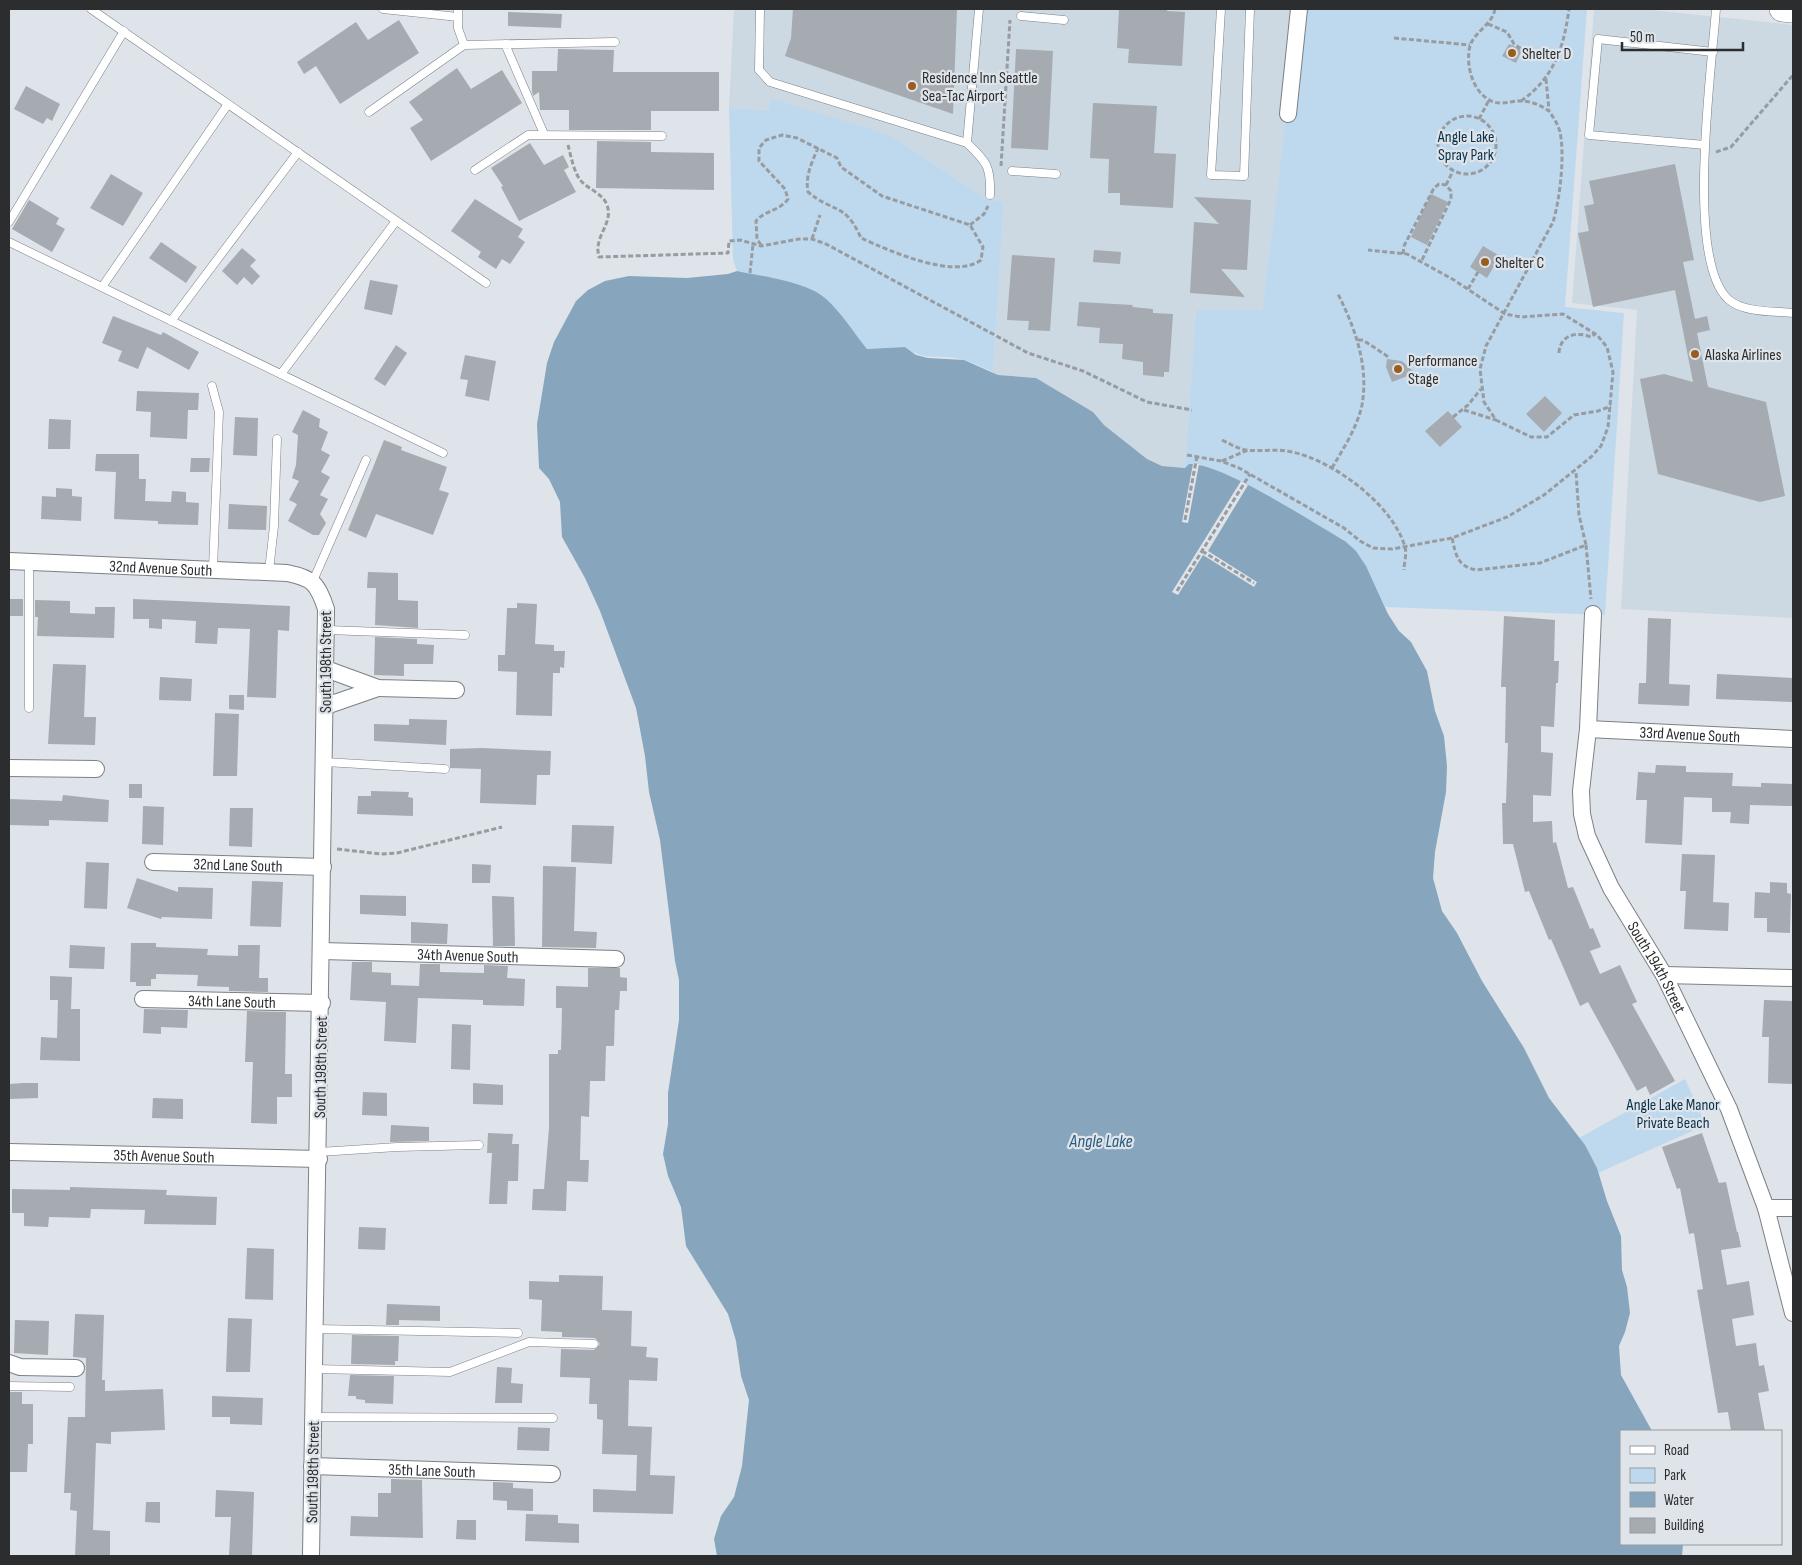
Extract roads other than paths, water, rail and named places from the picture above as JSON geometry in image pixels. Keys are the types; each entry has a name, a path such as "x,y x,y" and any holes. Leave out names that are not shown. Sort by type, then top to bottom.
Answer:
{"main road":[{"path":"1782,9 1793,10"}],"street":[{"path":"1288,114 1299,9"},
{"name":"32nd Avenue South","path":"9,562 269,571 302,576 313,581"},
{"name":"South 198th Street","path":"311,1556 327,630 326,609 319,589 313,581"},
{"name":"South 194th Street","path":"1593,614 1588,729 1581,791 1582,814 1588,836 1611,888 1664,975 1729,1109 1751,1162 1766,1208 1793,1312"},
{"path":"326,669 378,688 456,690"},
{"path":"326,706 378,688"},
{"name":"33rd Avenue South","path":"1588,729 1793,739"},
{"path":"9,768 96,769"},
{"name":"32nd Lane South","path":"153,862 323,867"},
{"name":"34th Avenue South","path":"322,951 616,959"},
{"path":"1664,975 1793,978"},
{"name":"34th Lane South","path":"142,1000 322,1003"},
{"name":"35th Avenue South","path":"9,1152 319,1156"},
{"path":"1766,1208 1793,1208"},
{"path":"9,1364 20,1367 76,1368"},
{"name":"35th Lane South","path":"312,1466 552,1474"}],"lane":[{"path":"91,9 486,283"},
{"path":"383,9 458,13 459,34 464,46"},
{"path":"760,9 759,70 770,82 967,143 986,163 990,176 990,195"},
{"path":"967,143 979,9"},
{"path":"1221,9 1211,175 1244,176 1250,9"},
{"path":"1716,9 1705,148 1704,200 1709,260 1718,287 1729,300 1748,308 1793,313"},
{"path":"1021,16 1064,20"},
{"path":"9,222 124,31"},
{"path":"1705,148 1589,135 1598,39 1713,52"},
{"path":"369,112 464,46 615,42"},
{"path":"505,44 544,134"},
{"path":"102,288 228,104"},
{"path":"475,170 528,135 662,136"},
{"path":"171,321 298,152"},
{"path":"1012,171 1056,174"},
{"path":"281,374 396,221"},
{"path":"9,242 443,453"},
{"path":"212,386 219,412 213,569"},
{"path":"269,571 274,526 277,439"},
{"path":"313,581 366,460"},
{"path":"29,562 29,708"},
{"path":"327,630 466,635"},
{"path":"325,762 445,769"},
{"path":"319,1156 397,1147 479,1146"},
{"path":"316,1329 518,1332"},
{"path":"315,1369 450,1372 529,1342 594,1344"},
{"path":"9,1386 70,1387"},
{"path":"314,1417 553,1418"}],"water":[{"name":"Angle Lake","path":"737,271 783,280 817,292 837,310 867,349 905,347 916,355 928,358 964,360 998,375 1036,378 1093,412 1104,425 1147,459 1162,466 1185,468 1189,464 1204,466 1222,473 1290,508 1345,541 1356,551 1366,566 1388,614 1399,631 1411,642 1427,671 1435,711 1444,736 1447,766 1446,792 1435,852 1433,878 1442,911 1457,933 1482,981 1524,1048 1549,1098 1585,1145 1597,1168 1607,1201 1621,1236 1622,1270 1627,1287 1630,1313 1619,1346 1621,1375 1651,1430 1620,1430 1620,1545 1683,1545 1682,1556 717,1556 714,1539 721,1516 734,1497 742,1466 749,1400 741,1376 736,1341 728,1314 686,1246 681,1207 668,1176 663,1154 668,1124 668,1093 679,1020 679,980 660,840 649,792 645,756 636,708 600,611 585,578 562,537 560,502 549,479 539,468 537,424 547,363 554,342 576,301 588,290 605,281 629,276 687,278 728,274"}],"place":[{"name":"Shelter D","path":"1512,53"},
{"name":"Residence Inn Seattle Sea-Tac Airport","path":"912,86"},
{"name":"Shelter C","path":"1485,262"},
{"name":"Alaska Airlines","path":"1695,354"},
{"name":"Performance Stage","path":"1398,369"}],"park label":[{"name":"Angle Lake Spray Park","path":"1466,145"},
{"name":"Angle Lake Manor Private Beach","path":"1673,1113"}]}
